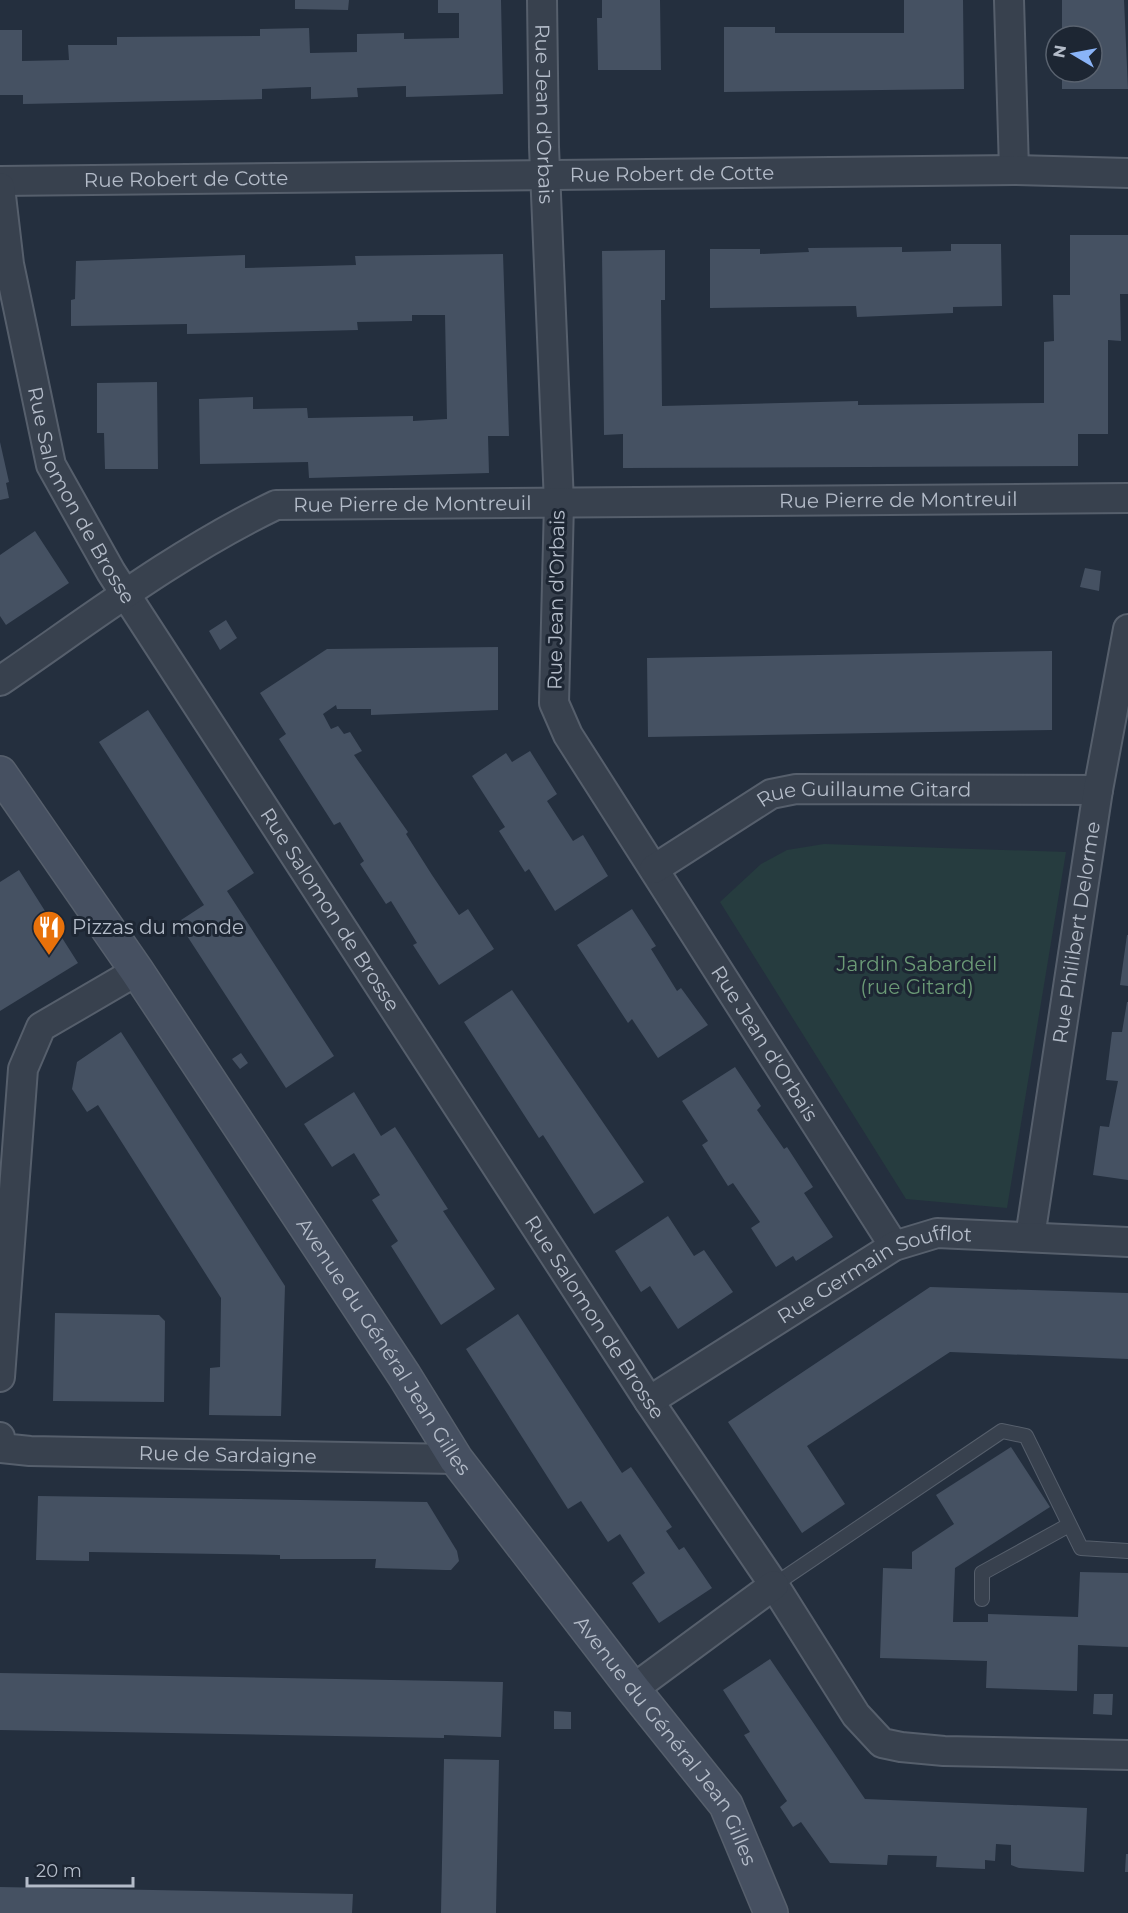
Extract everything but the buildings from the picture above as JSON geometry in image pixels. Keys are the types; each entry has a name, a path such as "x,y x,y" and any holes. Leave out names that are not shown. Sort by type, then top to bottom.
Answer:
{"main road":[{"name":"Avenue du Général Jean Gilles","path":"0,773 137,971 398,1365 456,1459 633,1689 726,1805 771,1913"}],"street":[{"name":"Rue Jean d'Orbais","path":"542,0 545,174 559,503 554,703 568,735 894,1246"},
{"path":"1009,0 1014,170"},
{"name":"Rue Robert de Cotte","path":"0,181 1014,170 1128,173"},
{"name":"Rue Salomon de Brosse","path":"0,187 9,264 51,465 124,596 649,1401 774,1586 856,1715 882,1743 944,1751 1128,1755"},
{"name":"Rue Pierre de Montreuil","path":"0,681 124,596 247,519 276,505 1128,498"},
{"name":"Rue Philibert Delorme","path":"1030,1237 1098,790 1128,629"},
{"name":"Rue Guillaume Gitard","path":"654,869 771,794 796,789 1098,790"},
{"path":"0,1377 23,1069 41,1027 137,971"},
{"name":"Rue Germain Soufflot","path":"649,1401 894,1246 937,1233 1128,1242"},
{"name":"Rue de Sardaigne","path":"0,1449 456,1459"},
{"path":"633,1689 774,1586"}],"lane":[{"path":"774,1586 1002,1431 1026,1436 1081,1548 1128,1551"},
{"path":"982,1599 982,1573 1070,1525"}],"green space":[{"name":"Jardin Sabardeil (rue Gitard)","path":"824,844 1066,852 1007,1208 906,1199 720,902 761,864 787,850"}],"place":[{"name":"Pizzas du monde","path":"49,956"}]}
